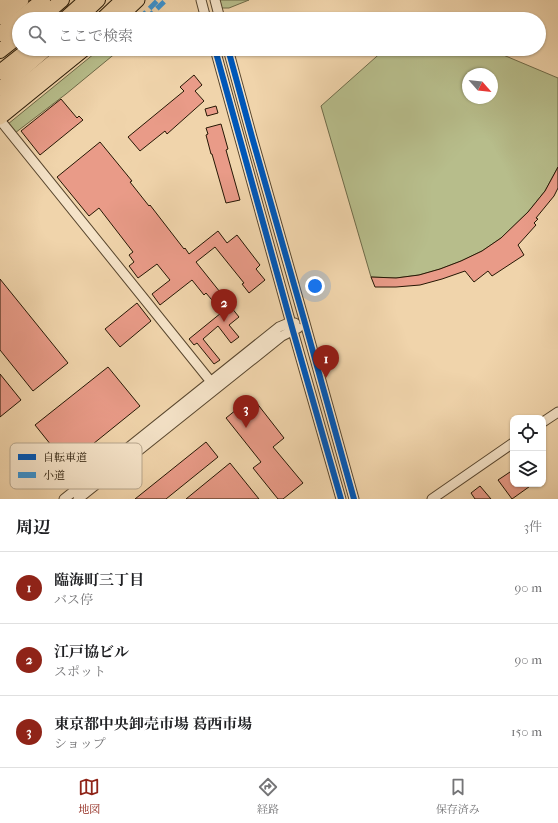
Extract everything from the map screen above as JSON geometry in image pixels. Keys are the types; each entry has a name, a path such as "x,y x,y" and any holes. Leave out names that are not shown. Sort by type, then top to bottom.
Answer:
{"highway":[{"path":"0,5 6,0"},
{"path":"0,18 22,0"},
{"path":"28,12 43,0"},
{"path":"48,12 62,0"},
{"path":"73,12 86,0"},
{"path":"79,12 92,0"},
{"path":"85,12 98,0"},
{"path":"109,12 122,0"},
{"path":"125,12 138,0"},
{"path":"0,34 12,25"},
{"path":"0,51 12,42"},
{"path":"0,72 30,56"},
{"path":"0,89 34,56"},
{"path":"0,104 59,56"},
{"path":"0,119 77,56"}],"street":[{"path":"201,0 204,12"},
{"path":"208,12 216,4"},
{"path":"217,56 341,499"},
{"path":"230,56 354,499"},
{"path":"0,119 213,385"},
{"path":"257,201 269,196"},
{"path":"137,443 213,385 282,336 292,326 305,323"},
{"path":"142,445 213,385"},
{"path":"546,420 558,412"},
{"path":"432,499 510,445"},
{"path":"64,499 77,489"},
{"path":"78,499 90,489"}],"green space":[{"path":"220,0 249,0 229,8 221,8"},
{"path":"91,56 112,56 15,133 8,124"},
{"path":"377,56 506,56 558,78 558,167 545,191 528,212 501,238 482,251 440,269 419,275 396,278 371,277 321,106"}],"building":[{"path":"194,75 202,85 195,91 204,101 167,134 165,131 140,151 128,137 184,91 180,87"},
{"path":"61,99 77,118 79,116 83,120 40,155 21,131"},
{"path":"216,106 218,113 207,116 205,109"},
{"path":"221,124 228,149 226,150 240,200 226,203 206,135 208,134 206,128"},
{"path":"100,142 132,181 130,182 149,206 150,205 189,254 218,231 227,243 237,235 260,265 256,269 265,280 249,293 242,284 244,283 215,247 196,262 239,317 229,325 239,337 231,343 218,326 203,339 220,360 214,364 197,343 194,345 189,339 221,313 216,307 217,306 206,293 204,295 192,280 160,305 152,294 170,280 157,264 138,278 129,266 134,262 129,255 133,252 99,208 89,216 57,177"},
{"path":"558,167 558,188 554,196 536,218 538,219 534,223 536,225 518,245 524,255 492,276 488,271 474,282 465,271 420,285 375,287 371,277 396,278 419,275 461,261 482,251 501,238 528,212 545,191"},
{"path":"0,279 68,363 33,391 0,350"},
{"path":"137,303 151,321 120,347 105,329"},
{"path":"108,367 140,406 94,443 49,443 35,425"},
{"path":"0,374 21,400 0,417"},
{"path":"252,397 284,438 273,447 303,483 283,499 278,499 253,468 261,462 226,418"},
{"path":"206,442 218,457 166,499 135,499"},
{"path":"230,463 259,499 186,499"},
{"path":"510,472 510,487 529,487 512,499 498,480"},
{"path":"480,486 491,499 475,499 471,493"}],"marked path":[{"path":"146,12 158,0"},
{"path":"153,12 166,0"}],"cycle path":[{"path":"217,56 341,499"},
{"path":"230,56 354,499"}],"place":[{"name":"江戸協ビル","path":"224,322"},
{"name":"臨海町三丁目","path":"326,378"},
{"name":"東京都中央卸売市場 葛西市場","path":"246,428"}]}
